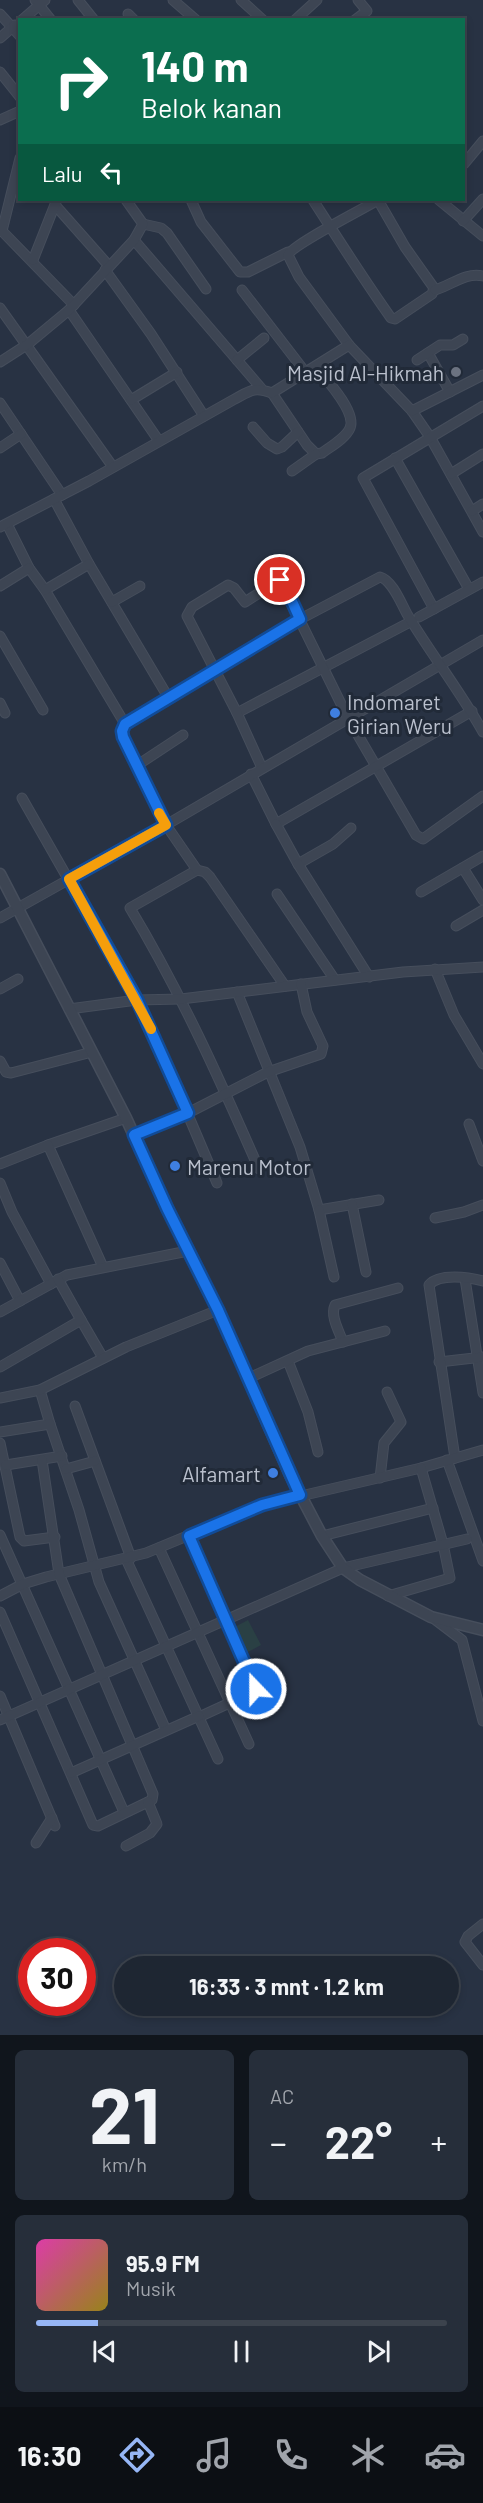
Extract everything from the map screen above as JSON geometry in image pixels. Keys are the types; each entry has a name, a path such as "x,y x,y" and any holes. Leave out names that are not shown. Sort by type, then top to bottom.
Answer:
{"street":[{"path":"78,0 92,18"},
{"path":"173,0 194,18"},
{"path":"241,0 261,18"},
{"path":"297,18 317,0"},
{"path":"358,0 367,11 358,18"},
{"path":"23,18 40,2 50,18"},
{"path":"0,14 18,23 0,38"},
{"path":"0,72 18,94"},
{"path":"0,120 18,112"},
{"path":"465,163 483,141"},
{"path":"18,165 2,224 2,232 33,260 71,307 159,441"},
{"path":"463,221 483,199"},
{"path":"127,201 143,224 161,228 167,233 206,290"},
{"path":"191,201 201,222 240,272 248,272 288,252 376,201"},
{"path":"314,201 391,318 394,319 435,290 452,285 469,274 483,276"},
{"path":"379,201 435,290"},
{"path":"440,201 483,236"},
{"path":"33,260 56,202"},
{"path":"56,202 107,268 204,416"},
{"path":"0,362 28,344 71,307 134,240 143,224"},
{"path":"134,240 261,388 272,393 316,454"},
{"path":"288,252 299,277 349,345 412,411 430,437 483,532"},
{"path":"242,290 306,373"},
{"path":"0,308 28,344 113,467"},
{"path":"237,360 264,338"},
{"path":"417,360 440,345 453,345 463,339"},
{"path":"272,393 349,345"},
{"path":"428,353 450,392"},
{"path":"292,471 336,443 349,430 351,424 346,407 316,367"},
{"path":"131,400 177,372"},
{"path":"412,411 483,375"},
{"path":"125,724 45,590 3,525 233,400 261,388"},
{"path":"0,403 58,497 89,564 168,697"},
{"path":"434,609 363,482 364,477 483,406"},
{"path":"253,427 277,449 298,432"},
{"path":"0,448 21,434"},
{"path":"451,474 483,454"},
{"path":"395,458 469,589"},
{"path":"472,511 483,504"},
{"path":"45,590 89,564"},
{"path":"0,586 29,568"},
{"path":"197,870 166,825 136,766 122,731 125,724 213,669 300,619 380,577 388,582 416,619 483,732"},
{"path":"262,768 237,713 187,616 192,607 226,586 234,588 245,602 282,581 348,718 419,838 428,836 483,796"},
{"path":"237,713 483,582"},
{"path":"111,602 140,586"},
{"path":"0,636 43,710"},
{"path":"0,918 166,825 483,640"},
{"path":"0,703 5,713"},
{"path":"276,824 472,711"},
{"path":"136,766 183,735"},
{"path":"251,774 298,864 369,977"},
{"path":"22,798 137,1000 217,1183"},
{"path":"298,864 333,844 351,828"},
{"path":"421,892 483,856"},
{"path":"463,868 483,900"},
{"path":"260,1169 180,999 130,908 201,869 210,877 285,986"},
{"path":"0,874 126,1118 218,1310 300,1495 322,1536 343,1568 388,1596 431,1617 462,1640 483,1721"},
{"path":"277,894 335,980"},
{"path":"456,926 483,910"},
{"path":"69,1009 137,1000 180,999 435,969 483,967"},
{"path":"435,969 454,1016 483,1064"},
{"path":"0,989 18,979"},
{"path":"134,1135 188,1113 268,1072 318,1056 323,1051 307,1012 301,984"},
{"path":"237,992 300,1147 319,1210 334,1277"},
{"path":"0,1061 6,1072 11,1073 92,1052"},
{"path":"0,1164 126,1118"},
{"path":"469,1124 483,1161"},
{"path":"48,1145 103,1267"},
{"path":"0,1183 12,1212 103,1358"},
{"path":"319,1210 380,1200"},
{"path":"352,1204 366,1272"},
{"path":"435,1218 483,1205"},
{"path":"0,1312 54,1282 103,1267 188,1251"},
{"path":"0,1263 20,1300"},
{"path":"483,1281 436,1278 429,1285 451,1459 483,1561"},
{"path":"465,1279 483,1393"},
{"path":"343,1342 334,1316 335,1305 398,1288"},
{"path":"0,1398 40,1390 103,1358 218,1310"},
{"path":"0,1367 81,1320"},
{"path":"249,1378 308,1352 385,1331"},
{"path":"439,1362 479,1357"},
{"path":"288,1361 309,1412 318,1452"},
{"path":"40,1390 103,1591 166,1730"},
{"path":"380,1478 384,1443 401,1422 387,1392"},
{"path":"75,1406 129,1559 165,1646 218,1759"},
{"path":"0,1432 50,1424"},
{"path":"0,1443 21,1540 54,1537"},
{"path":"0,1596 23,1584 94,1565 129,1559 262,1505 421,1468 483,1450"},
{"path":"6,1465 62,1456"},
{"path":"0,1612 93,1825 98,1826 148,1802 153,1796 59,1574 42,1460"},
{"path":"66,1469 95,1461"},
{"path":"388,1596 450,1579 450,1569 421,1468"},
{"path":"322,1536 433,1508"},
{"path":"0,1535 124,1812"},
{"path":"71,1773 254,1692 256,1687 189,1536"},
{"path":"4,1718 343,1568 467,1539"},
{"path":"159,1548 249,1744"},
{"path":"431,1617 483,1630"},
{"path":"0,1696 4,1718 53,1822 36,1843"},
{"path":"126,1846 150,1833 157,1824 148,1802"},
{"path":"483,1924 468,1936 465,1942 483,1965"}],"green space":[{"path":"248,1620 261,1645 244,1654 231,1629"}],"slow traffic":[{"path":"151,1029 69,879 166,825 159,813"}],"place":[{"name":"Masjid Al-Hikmah","path":"456,372"},
{"name":"Indomaret Girian Weru","path":"335,713"},
{"name":"Marenu Motor","path":"175,1166"},
{"name":"Alfamart","path":"273,1473"}],"route":[{"path":"256,1689 189,1536 262,1505 300,1495 218,1310 167,1208 134,1135 188,1113 137,1000 69,879 166,825 123,737 122,728 197,679 300,619 280,580"}]}
